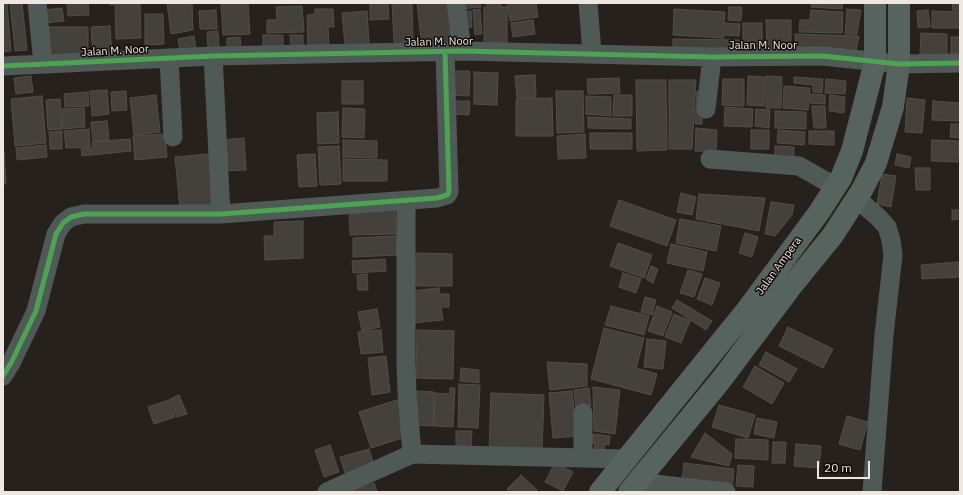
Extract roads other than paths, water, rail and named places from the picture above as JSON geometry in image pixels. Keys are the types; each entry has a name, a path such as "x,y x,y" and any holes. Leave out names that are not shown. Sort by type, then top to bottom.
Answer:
{"main road":[{"name":"Jalan Ampera","path":"600,492 746,311 836,187 852,151 875,62 876,3"},
{"name":"Jalan Ampera","path":"633,487 722,380 794,283 833,235 857,199 876,162 893,107 899,64 900,3"}],"street":[{"path":"37,3 43,64"},
{"path":"3,376 11,363 36,311 56,234 63,223 71,217 84,214 221,214 442,198 447,196 449,192 453,51 456,3"},
{"path":"588,3 592,53"},
{"name":"Jalan M. Noor","path":"3,66 213,56 453,51 592,53 712,57 823,56 899,64 960,63"},
{"path":"213,56 221,214"},
{"path":"706,109 712,57"},
{"path":"169,58 173,137"},
{"path":"710,159 799,166 836,187"},
{"path":"857,199 887,227 891,240 892,255 884,335 872,492"},
{"path":"406,200 406,363 412,454"},
{"path":"583,413 583,458"},
{"path":"327,492 412,454 627,459"},
{"path":"633,487 726,492"}]}
